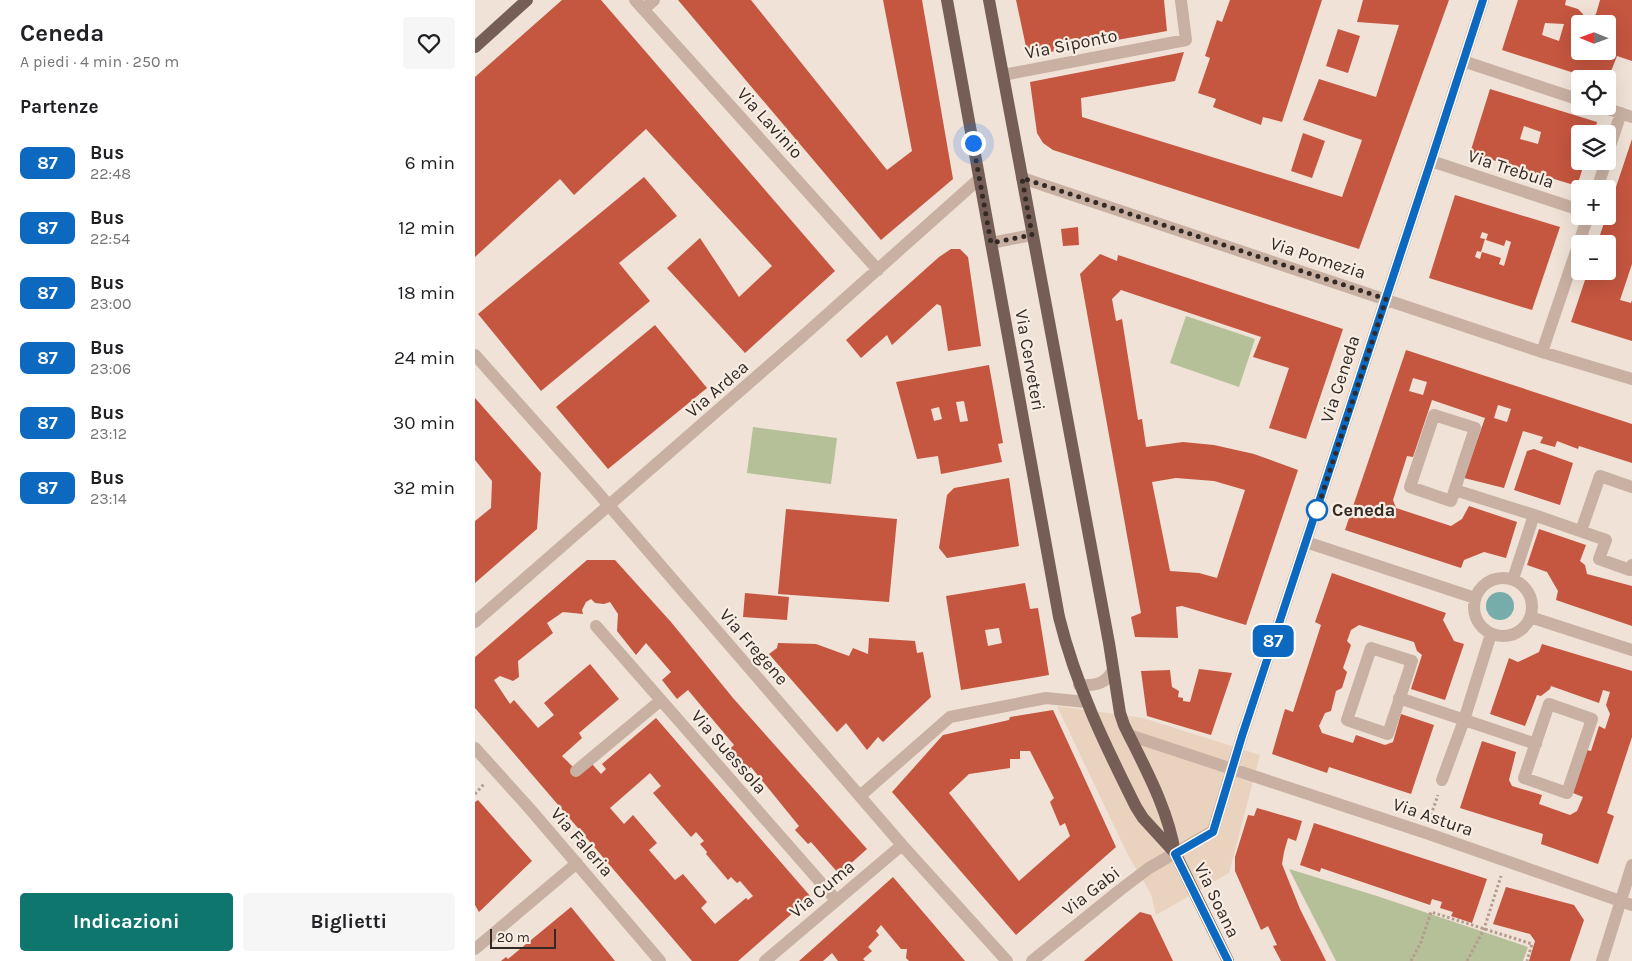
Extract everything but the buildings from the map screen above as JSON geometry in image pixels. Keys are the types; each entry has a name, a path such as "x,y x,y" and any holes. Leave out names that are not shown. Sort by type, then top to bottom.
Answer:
{"main road":[{"path":"475,47 527,0"},
{"name":"Via Cerveteri","path":"947,0 1059,617 1067,649 1079,685 1136,808 1175,854"},
{"name":"Via Cerveteri","path":"989,0 1120,712 1164,811 1173,838 1175,854"},
{"name":"Via Soana","path":"1175,854 1227,961"}],"street":[{"path":"640,4 654,0"},
{"name":"Via Ceneda","path":"1232,769 1483,0"},
{"name":"Via Siponto","path":"1003,75 1186,40 1181,1"},
{"name":"Via Lavinio","path":"640,4 878,270"},
{"path":"1463,62 1571,97"},
{"path":"1616,137 1627,115"},
{"name":"Via Trebula","path":"1431,161 1571,207"},
{"name":"Via Pomezia","path":"1022,178 1542,352 1632,379"},
{"name":"Via Ardea","path":"475,622 610,506 979,179"},
{"path":"1542,352 1585,225"},
{"path":"991,243 1032,235"},
{"name":"Via Fregene","path":"475,355 610,506 902,845 1007,961"},
{"path":"1434,415 1475,428 1455,490 1451,501 1410,487 1434,415"},
{"path":"1581,531 1601,476 1632,487"},
{"path":"1455,490 1606,540 1599,559 1630,570 1632,565"},
{"path":"1513,579 1534,515"},
{"path":"1306,542 1475,598"},
{"path":"1504,577 1513,579 1527,590 1531,598 1532,608 1530,616 1526,625 1519,631 1501,636 1491,634 1479,623 1474,607 1475,598 1485,583 1494,578 1504,577"},
{"path":"1530,616 1632,650"},
{"name":"Via Suessola","path":"596,626 836,900"},
{"path":"1442,780 1464,720 1491,634"},
{"path":"1371,648 1412,661 1399,698 1388,734 1347,720 1371,648"},
{"path":"1079,685 1100,684 1106,680 1113,670"},
{"path":"860,796 950,717 1046,698 1087,702"},
{"path":"1399,698 1536,744"},
{"path":"576,771 660,701"},
{"path":"1549,704 1592,719 1567,794 1524,778 1536,744 1549,704"},
{"name":"Via Astura","path":"1129,734 1425,833 1626,903"},
{"name":"Via Faleria","path":"475,748 660,961"},
{"name":"Via Gabi","path":"1032,961 1149,868 1213,832 1232,769"},
{"name":"Via Cuma","path":"765,961 902,845"},
{"path":"475,949 577,864"},
{"path":"1602,961 1626,903 1632,865"}],"path":[{"path":"1431,815 1436,801"},
{"path":"1467,961 1485,929 1498,887"},
{"path":"1411,961 1421,942 1431,912 1532,944 1527,961"}],"green space":[{"path":"1186,316 1255,339 1239,387 1170,363"},
{"path":"753,427 837,438 831,484 747,473"},
{"path":"1289,869 1377,896 1528,947 1523,961 1336,961"}],"shaded area":[{"path":"1057,706 1143,718 1260,755 1229,873 1156,915 1151,894 1128,855"}],"water":[{"path":"1500,592 1510,596 1514,606 1510,616 1500,620 1490,616 1486,606 1490,596"}],"bus line":[{"name":"87","path":"1228,961 1175,854 1213,832 1242,736 1483,0"}],"place":[{"name":"Ceneda","path":"1317,510"}],"route":[{"path":"973,143 991,243 1032,235 1022,178 1386,299 1370,343 1317,510"}]}
